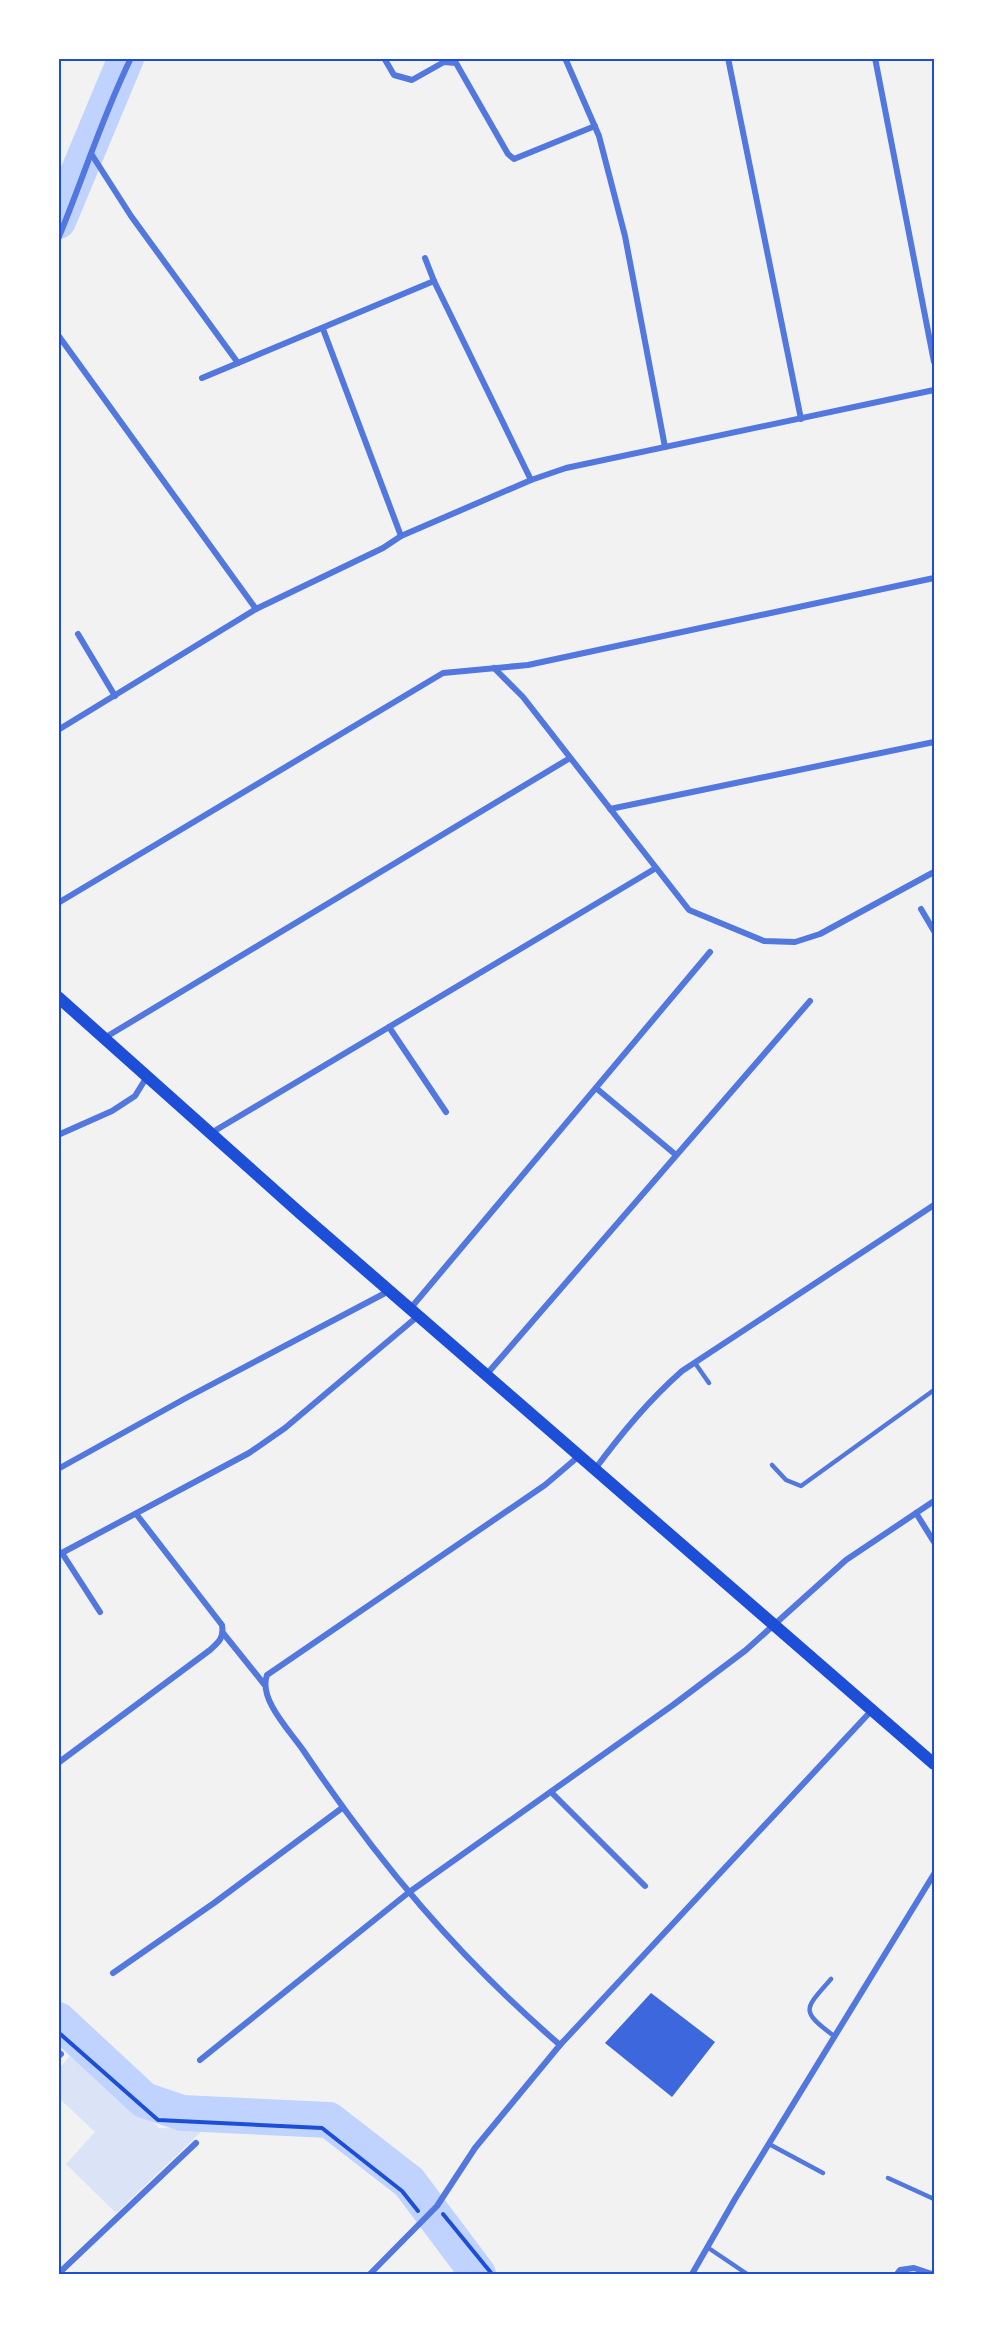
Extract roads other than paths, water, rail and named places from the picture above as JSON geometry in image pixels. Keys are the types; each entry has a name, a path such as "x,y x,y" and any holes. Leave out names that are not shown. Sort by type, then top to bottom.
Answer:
{"main road":[{"path":"58,997 106,1037 389,1291 934,1764"}],"street":[{"path":"58,239 92,155 99,127 131,58"},
{"path":"384,58 393,75 412,80 444,62 456,63 508,154 514,159 595,126"},
{"path":"565,58 595,126 625,236 666,447"},
{"path":"728,58 801,419"},
{"path":"875,58 934,362"},
{"path":"92,155 131,216 238,363"},
{"path":"425,258 531,480"},
{"path":"202,378 434,281"},
{"path":"323,329 401,536"},
{"path":"58,335 255,609"},
{"path":"58,730 255,609 383,548 401,536 531,480 566,468 934,390"},
{"path":"58,903 443,673 528,665 934,578"},
{"path":"78,634 115,696"},
{"path":"494,669 523,697 688,910 764,940 795,942 820,934 934,872"},
{"path":"610,809 934,742"},
{"path":"106,1037 570,758"},
{"path":"211,1133 656,868"},
{"path":"921,909 934,931"},
{"path":"100,1612 60,1554 137,1515 249,1453 294,1420 414,1312 710,952"},
{"path":"486,1375 810,1001"},
{"path":"389,1027 446,1112"},
{"path":"58,1135 120,1106 135,1096 148,1076"},
{"path":"596,1088 676,1155"},
{"path":"595,1469 652,1397 695,1363 934,1205"},
{"path":"58,1469 186,1398 389,1291"},
{"path":"560,2045 502,1995 408,1893 342,1808 278,1713 265,1691 264,1684 267,1675 545,1485 579,1456"},
{"path":"200,2060 408,1893 673,1705 746,1650 846,1560 934,1500"},
{"path":"916,1513 934,1542"},
{"path":"58,1763 210,1650 220,1641 223,1633 222,1625 137,1515"},
{"path":"223,1633 264,1684"},
{"path":"370,2274 437,2206 475,2148 560,2045 872,1710"},
{"path":"551,1791 645,1886"},
{"path":"113,1973 214,1903 342,1808"},
{"path":"692,2274 934,1874"},
{"path":"58,2274 196,2143"},
{"path":"897,2274 900,2270 914,2268 932,2274"}],"lane":[{"path":"695,1363 709,1383"},
{"path":"772,1465 786,1480 801,1486 934,1390"},
{"path":"831,1979 809,2004 809,2011 812,2019 834,2036"},
{"path":"769,2144 823,2173"},
{"path":"888,2178 934,2199"},
{"path":"707,2247 747,2274"}],"waterway":[{"path":"58,221 126,58"},
{"path":"58,2020 144,2100 182,2113 329,2120 409,2182 478,2274"}]}
